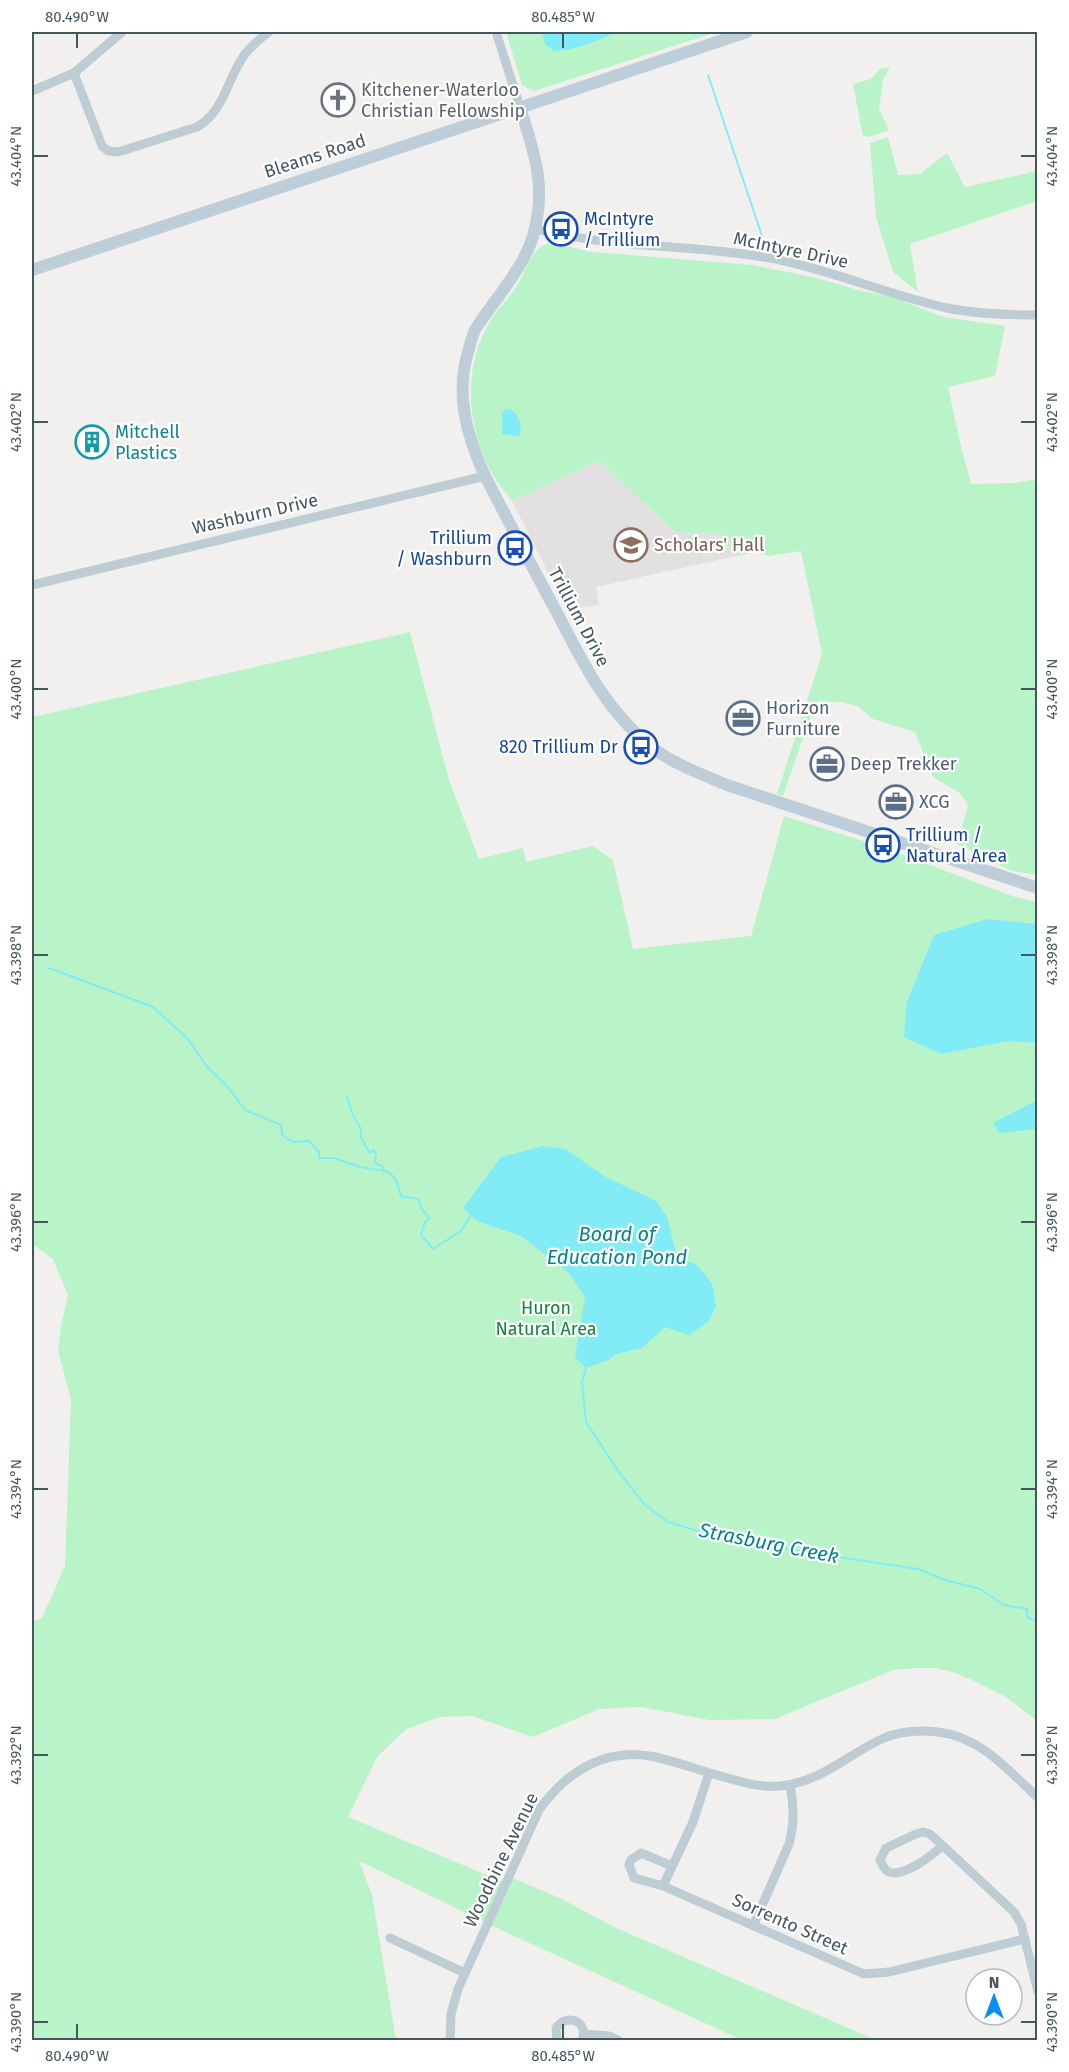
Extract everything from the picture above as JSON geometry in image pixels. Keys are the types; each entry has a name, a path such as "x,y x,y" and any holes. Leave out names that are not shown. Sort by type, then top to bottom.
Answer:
{"street":[{"path":"32,91 74,73 123,32"},
{"path":"74,73 102,147 108,151 118,152 205,122 222,102 244,55 269,32"},
{"path":"496,32 520,107"},
{"name":"Bleams Road","path":"32,270 747,32"},
{"name":"Trillium Drive","path":"520,107 536,159 541,193 535,229 524,258 474,331 462,388 465,421 475,454 485,476 605,700 623,722 652,747 678,764 727,785 1038,888"},
{"name":"McIntyre Drive","path":"535,229 579,239 745,254 829,272 947,308 1002,315 1038,315"},
{"name":"Washburn Drive","path":"32,585 485,476"},
{"name":"Woodbine Avenue","path":"450,2040 453,2006 465,1973 539,1810 552,1791 576,1771 604,1759 630,1754 654,1756 709,1773 762,1786 777,1787 810,1780 884,1739 900,1733 939,1732 972,1742 995,1758 1038,1798"},
{"path":"663,1886 693,1822 709,1773"},
{"path":"753,1926 793,1831 790,1785"},
{"path":"942,1845 936,1853 898,1873 885,1870 880,1860 886,1848 916,1834 923,1832 930,1834 942,1845 1014,1912 1021,1924 1038,1992"},
{"name":"Sorrento Street","path":"672,1866 641,1853 631,1860 629,1865 634,1878 663,1886 855,1971 876,1974 1025,1939"},
{"path":"390,1938 465,1973"},
{"path":"557,2040 556,2028 566,2020 577,2021 583,2026 583,2037 609,2036 618,2040"}],"shaded area":[{"name":"Scholars' Hall","path":"599,461 675,532 718,533 736,556 596,587 599,605 567,610 512,501"}],"green space":[{"path":"506,32 717,32 534,91 522,85"},
{"path":"890,67 883,80 879,109 889,130 869,137 863,136 853,84 871,79 880,69"},
{"path":"888,137 898,175 920,174 947,153 965,187 1037,171 1037,201 910,244 918,292 893,272 876,217 870,143"},
{"path":"551,243 593,252 752,265 813,277 892,297 944,317 1005,326 995,376 948,387 971,484 1015,483 1037,479 1037,875 1012,871 957,844 968,806 961,794 933,777 915,732 873,719 857,706 841,702 818,701 813,709 783,796 777,794 822,654 801,551 768,556 758,552 736,556 718,533 675,532 599,461 512,501 502,488 485,458 473,422 471,384 473,365 489,323 518,284 535,253 539,248"},
{"path":"691,535 707,551 702,557 685,541"},
{"name":"Huron Natural Area","path":"410,632 449,780 479,859 523,848 526,862 593,846 613,860 633,949 751,936 784,816 879,846 1015,897 1037,902 1037,1721 1006,1697 953,1672 935,1668 893,1670 775,1719 709,1720 642,1707 599,1709 533,1737 472,1716 439,1717 405,1730 377,1757 348,1817 501,1881 512,1878 560,1898 614,1927 876,2040 742,2040 503,1931 359,1861 372,1895 396,2040 32,2040 32,1622 42,1618 65,1566 71,1400 58,1351 68,1295 53,1259 32,1244 32,717"}],"water":[{"path":"542,32 617,32 579,47 554,51 545,44"},
{"path":"510,409 520,421 520,436 502,434 502,415 504,410"},
{"path":"987,919 1037,924 1037,1043 1009,1041 941,1054 904,1037 907,1002 934,935"},
{"path":"1037,1100 1037,1129 999,1133 993,1123"},
{"name":"Board of Education Pond","path":"543,1146 566,1149 604,1176 656,1201 667,1217 677,1258 696,1264 712,1283 716,1306 709,1321 689,1335 665,1327 642,1348 616,1354 609,1360 586,1368 575,1357 585,1297 569,1273 521,1236 477,1221 463,1208 501,1157"}],"waterway":[{"path":"708,75 762,236"},
{"path":"49,968 153,1007 188,1039 207,1067 228,1087 245,1110 281,1125 282,1135 293,1142 309,1141 319,1152 319,1158 334,1158 360,1167 389,1172 396,1180 401,1196 418,1199 422,1210 430,1218 425,1222 421,1235 433,1249 461,1231 471,1215"},
{"path":"347,1097 361,1129 361,1138 370,1153 373,1150 376,1153 375,1163 382,1166 384,1171"},
{"name":"Strasburg Creek","path":"586,1368 582,1382 586,1422 619,1472 645,1505 668,1522 732,1541 918,1569 945,1580 980,1589 1004,1605 1027,1609 1027,1617 1038,1621"}],"place":[{"name":"Kitchener-Waterloo Christian Fellowship","path":"338,100"},
{"name":"McIntyre / Trillium","path":"561,229"},
{"name":"Mitchell Plastics","path":"92,442"},
{"name":"Scholars' Hall","path":"631,545"},
{"name":"Trillium / Washburn","path":"515,548"},
{"name":"Horizon Furniture","path":"743,718"},
{"name":"820 Trillium Dr","path":"641,747"},
{"name":"Deep Trekker","path":"827,764"},
{"name":"XCG","path":"896,802"},
{"name":"Trillium / Natural Area","path":"883,845"}]}
